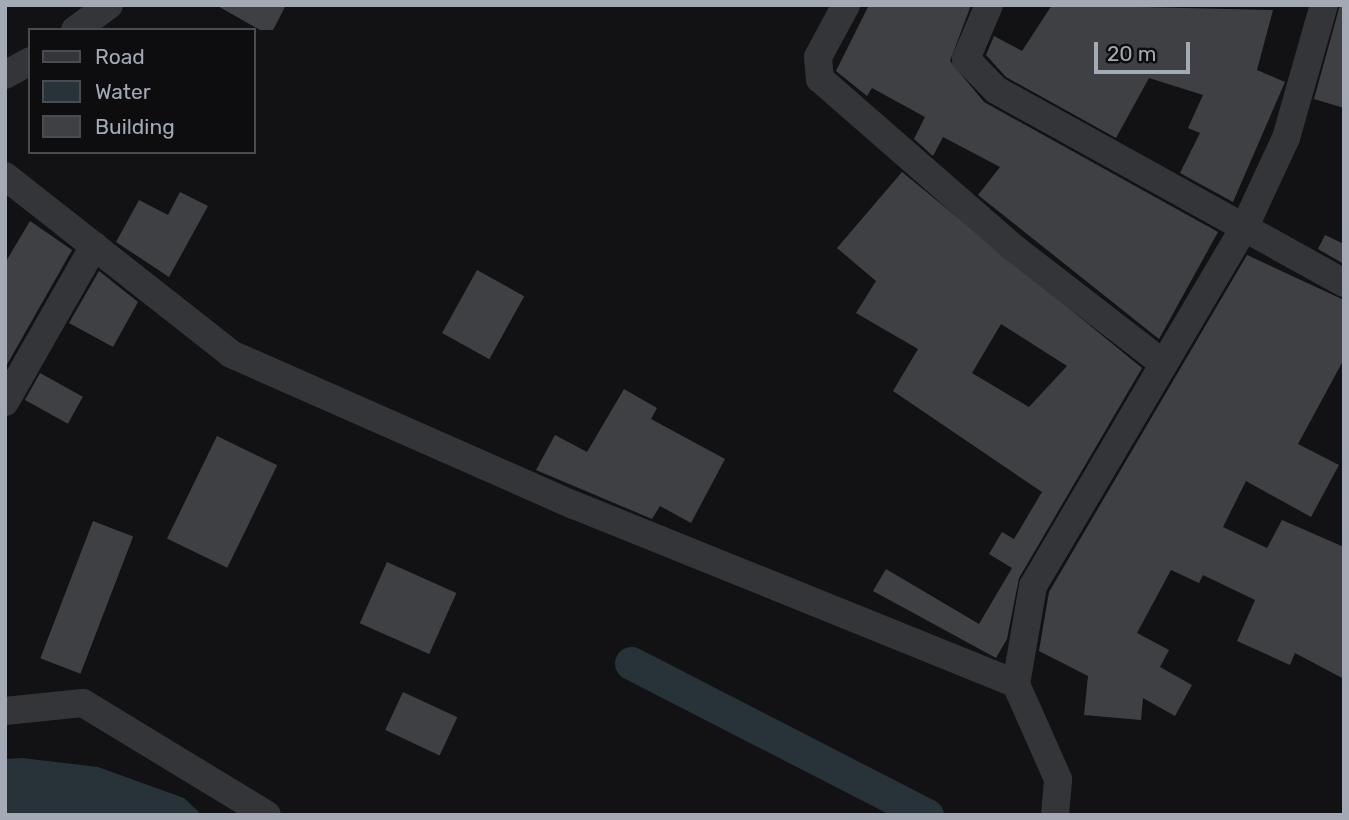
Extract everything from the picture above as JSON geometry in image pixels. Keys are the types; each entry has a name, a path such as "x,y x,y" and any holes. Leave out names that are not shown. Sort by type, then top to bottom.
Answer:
{"street":[{"path":"78,28 109,5"},
{"path":"846,5 818,57 820,79 1015,249 1164,364"},
{"path":"989,5 966,59 996,90 1245,223 1344,283"},
{"path":"1055,815 1058,779 1016,684 1033,586 1245,223 1286,138 1324,5"},
{"path":"5,176 231,354 574,505 1016,684"},
{"path":"5,402 94,246"},
{"path":"5,711 83,703 267,815"}],"water":[{"path":"22,758 98,767 184,798 202,815 5,815 5,759"}],"building":[{"path":"216,5 286,5 273,30 260,30"},
{"path":"869,5 971,5 950,61 984,102 1218,232 1159,339 978,195 1000,167 943,137 933,156 914,139 925,117 872,88 867,96 836,71"},
{"path":"1052,5 1273,10 1257,70 1285,82 1233,202 1180,173 1200,133 1188,128 1203,95 1149,78 1116,138 1006,77 986,55 994,36 1022,51"},
{"path":"1340,5 1344,5 1344,108 1314,99"},
{"path":"902,172 1142,368 1019,578 1007,639 996,658 873,591 886,569 979,624 1012,568 989,554 1002,532 1014,539 1042,492 893,391 918,349 856,313 876,281 837,248","holes":["1001,324 1067,366 1029,407 972,373"]},
{"path":"180,192 208,206 169,277 116,242 139,200 168,215"},
{"path":"30,221 72,250 5,368 5,263"},
{"path":"1325,235 1344,244 1344,264 1318,249"},
{"path":"1247,255 1344,300 1344,359 1298,444 1339,465 1311,517 1246,481 1223,527 1267,548 1282,520 1344,547 1344,679 1295,653 1290,665 1237,641 1255,600 1203,575 1199,583 1171,570 1137,633 1169,650 1160,667 1192,685 1175,716 1143,698 1141,720 1084,715 1088,676 1039,651 1049,592"},
{"path":"477,270 524,296 489,359 442,333"},
{"path":"99,271 138,302 113,347 69,323"},
{"path":"40,373 83,397 68,424 25,400"},
{"path":"624,389 657,408 651,419 725,459 691,523 660,506 652,519 536,470 555,435 587,452"},
{"path":"217,436 277,465 227,568 167,538"},
{"path":"93,521 133,536 80,674 40,658"},
{"path":"387,562 456,593 429,654 360,623"},
{"path":"403,692 457,717 440,755 385,730"}],"waterway":[{"path":"631,663 927,815"}]}
